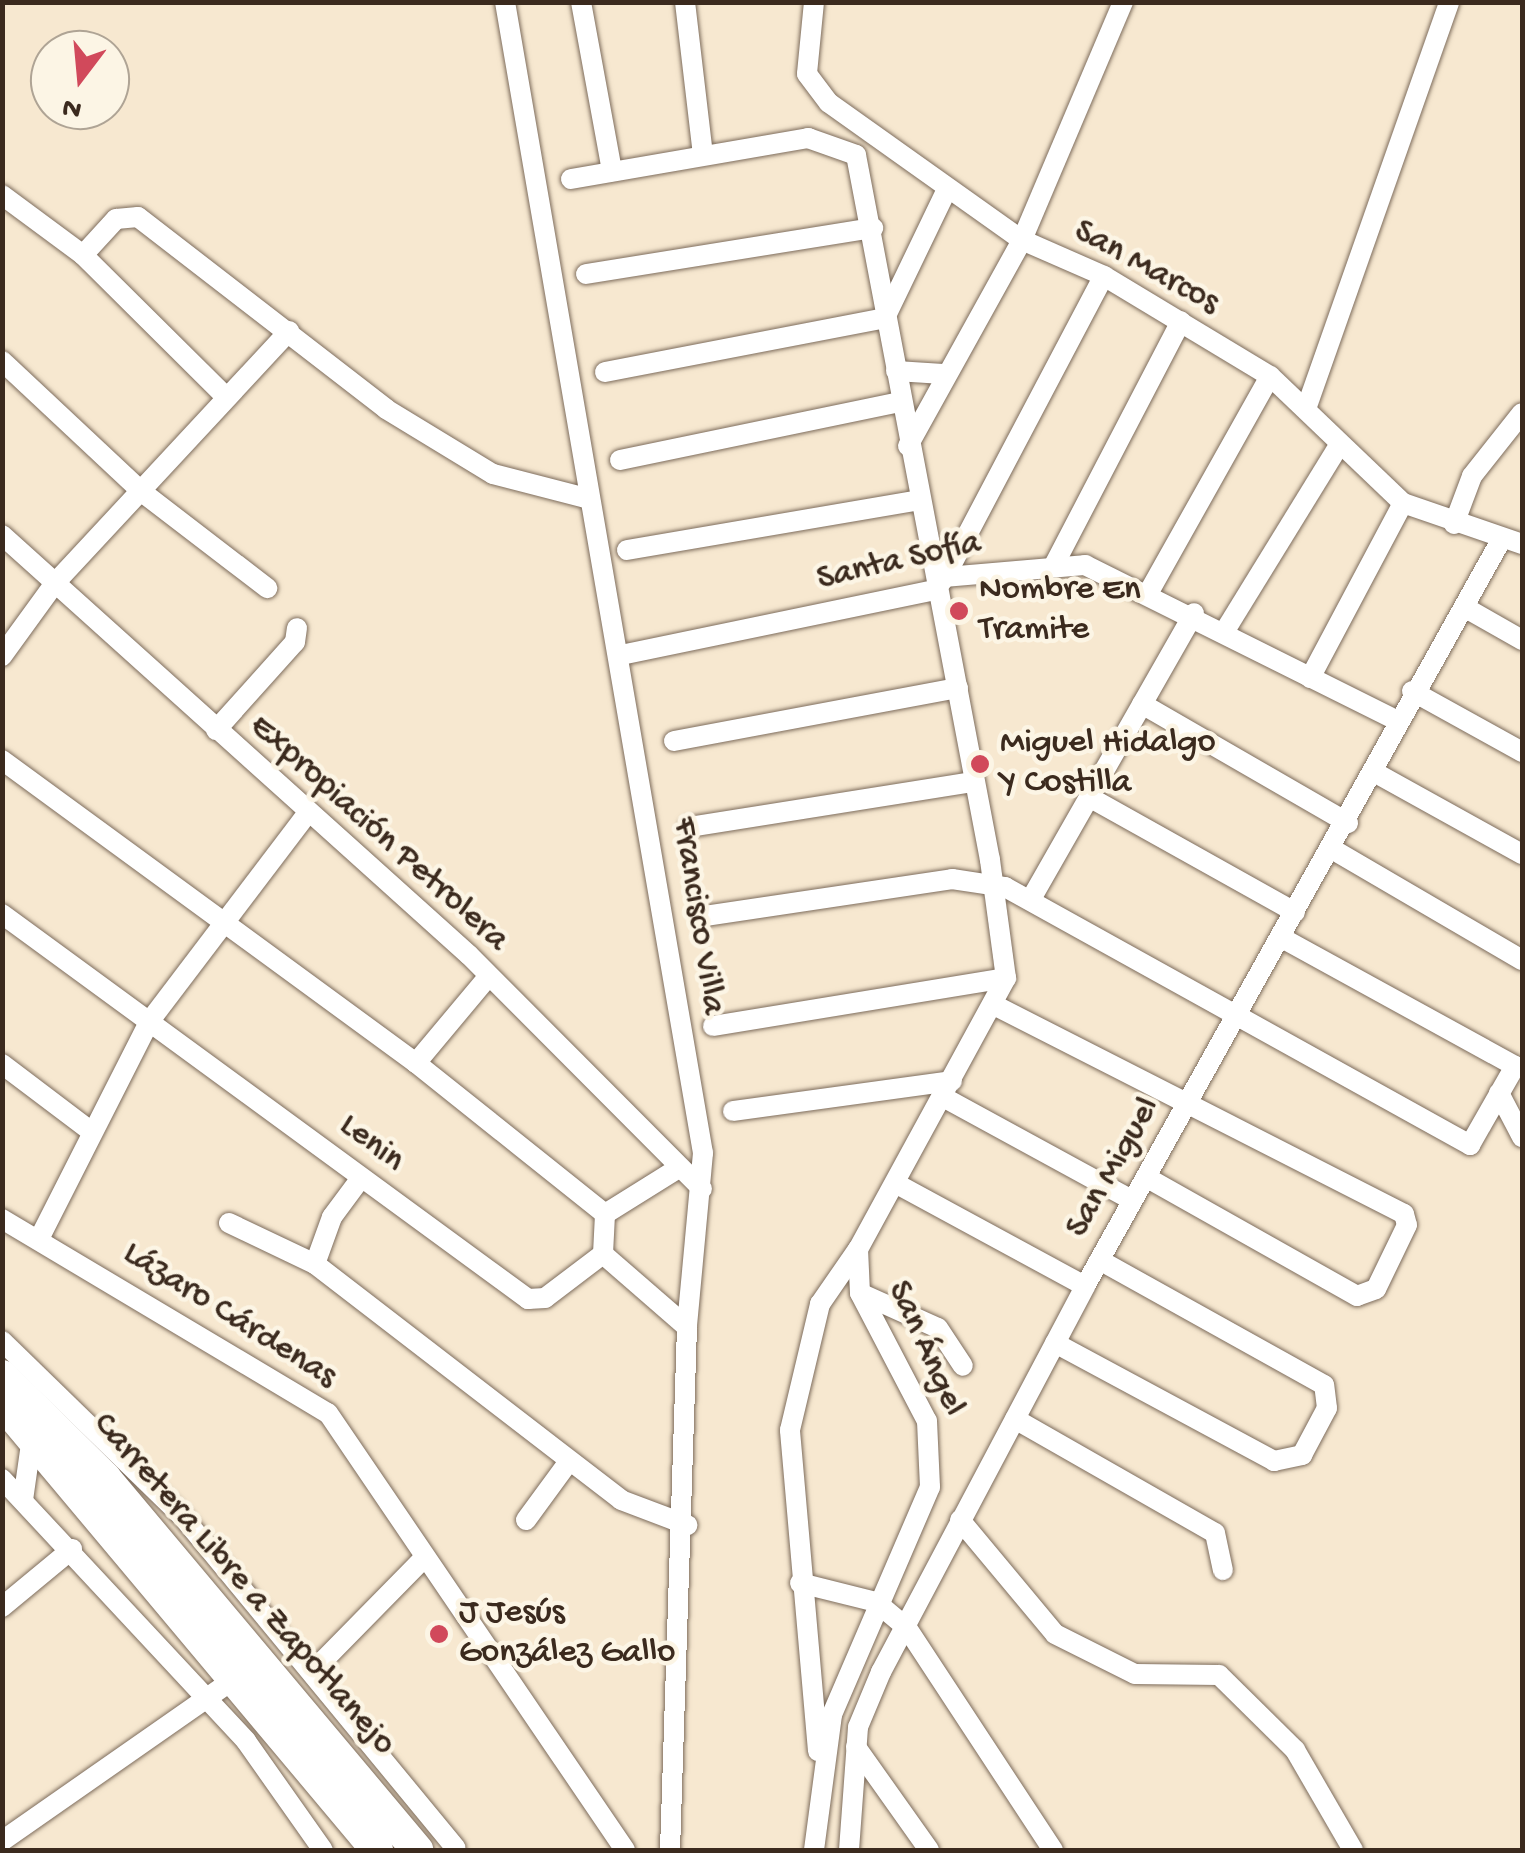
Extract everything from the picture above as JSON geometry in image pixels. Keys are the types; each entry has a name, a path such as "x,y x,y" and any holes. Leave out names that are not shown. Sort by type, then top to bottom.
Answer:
{"main road":[{"name":"Carretera Libre a Zapotlanejo","path":"2,1376 105,1478 418,1850"},
{"name":"Carretera Libre a Zapotlanejo","path":"3,1405 237,1676 258,1730 368,1839"}],"street":[{"name":"Francisco Villa","path":"505,2 586,498 622,654 702,1189 687,1327 686,1525 670,1850"},
{"path":"582,2 612,171"},
{"path":"685,2 703,155"},
{"name":"San Marcos","path":"814,2 810,82 1022,240 1104,276 1270,376 1403,503 1512,542"},
{"path":"908,446 943,374 1022,240 1123,2"},
{"path":"1306,409 1400,163 1449,2"},
{"path":"572,179 808,138 856,155 873,228 884,318 918,500 940,583 990,860 990,886 1006,978 713,1026"},
{"path":"884,318 948,188"},
{"path":"2,195 83,255 225,396"},
{"path":"83,255 116,219 138,217 386,409 494,474 586,498"},
{"path":"586,274 873,228"},
{"path":"940,583 1104,276"},
{"path":"605,372 884,318"},
{"path":"1053,567 1181,322"},
{"path":"2,656 55,584 288,331"},
{"path":"2,361 142,492 267,588"},
{"path":"896,371 943,374"},
{"path":"1150,590 1270,376"},
{"path":"620,460 901,402"},
{"path":"1454,524 1472,476 1522,413"},
{"path":"1226,630 1340,444"},
{"path":"627,550 918,500"},
{"path":"1310,678 1403,503"},
{"name":"Expropiación Petrolera","path":"2,535 488,977 676,1169 702,1189"},
{"name":"San Miguel","path":"849,1850 856,1747 867,1702 1099,1260 1348,822 1412,691 1464,607 1512,542"},
{"name":"Santa Sofía","path":"622,654 940,583 1053,567 1101,569 1194,612 1310,678 1398,721"},
{"path":"1464,607 1522,640"},
{"path":"1031,899 1194,612"},
{"path":"216,730 264,676 296,628"},
{"path":"674,741 958,688"},
{"path":"1412,691 1522,752"},
{"path":"1142,704 1348,822"},
{"path":"2,760 218,922 416,1062 605,1214"},
{"path":"1374,772 1522,854"},
{"path":"690,827 974,782"},
{"path":"1090,797 1295,912"},
{"path":"39,1240 88,1129 149,1022 218,922 306,815"},
{"path":"1332,849 1522,960"},
{"path":"705,916 952,879 990,886 1031,899 1461,1146 1474,1141 1518,1068 1280,937"},
{"name":"Lenin","path":"2,914 528,1299 545,1298 603,1254"},
{"path":"416,1062 488,977"},
{"name":"San Ángel","path":"814,1850 819,1763 800,1583 792,1410 815,1322 830,1283 858,1249 1006,978"},
{"path":"994,1005 1404,1214 1376,1290 1357,1296 1146,1177"},
{"path":"2,1064 88,1129"},
{"path":"734,1111 948,1089 1132,1200"},
{"path":"1500,1093 1522,1136"},
{"path":"605,1214 676,1169"},
{"path":"316,1264 332,1217 361,1178"},
{"path":"895,1183 1085,1286"},
{"path":"605,1214 603,1254 687,1327"},
{"name":"Lázaro Cárdenas","path":"2,1220 328,1413 625,1850"},
{"path":"228,1224 316,1264 567,1464 621,1500 686,1525"},
{"name":"San Ángel","path":"819,1763 876,1602 930,1487 921,1402 860,1293 858,1249"},
{"path":"1056,1343 1274,1461 1302,1454 1326,1408 1324,1385 1099,1260"},
{"path":"860,1293 938,1328 963,1366"},
{"path":"2,1341 121,1449 313,1672 456,1848"},
{"path":"1015,1419 1215,1533 1223,1570"},
{"path":"23,1500 32,1434"},
{"path":"526,1520 567,1464"},
{"path":"2,1480 72,1549 207,1698 258,1730 325,1850 368,1839"},
{"path":"960,1520 1055,1634 1134,1674 1219,1675 1296,1750 1353,1850"},
{"path":"2,1607 72,1549"},
{"path":"313,1672 424,1558"},
{"path":"800,1583 876,1602 907,1628 1052,1850"},
{"path":"2,1841 237,1676"},
{"path":"856,1747 929,1850"}],"place":[{"name":"Nombre En Tramite","path":"959,611"},
{"name":"Miguel Hidalgo Y Costilla","path":"980,764"},
{"name":"J Jesús González Gallo","path":"439,1634"}]}
